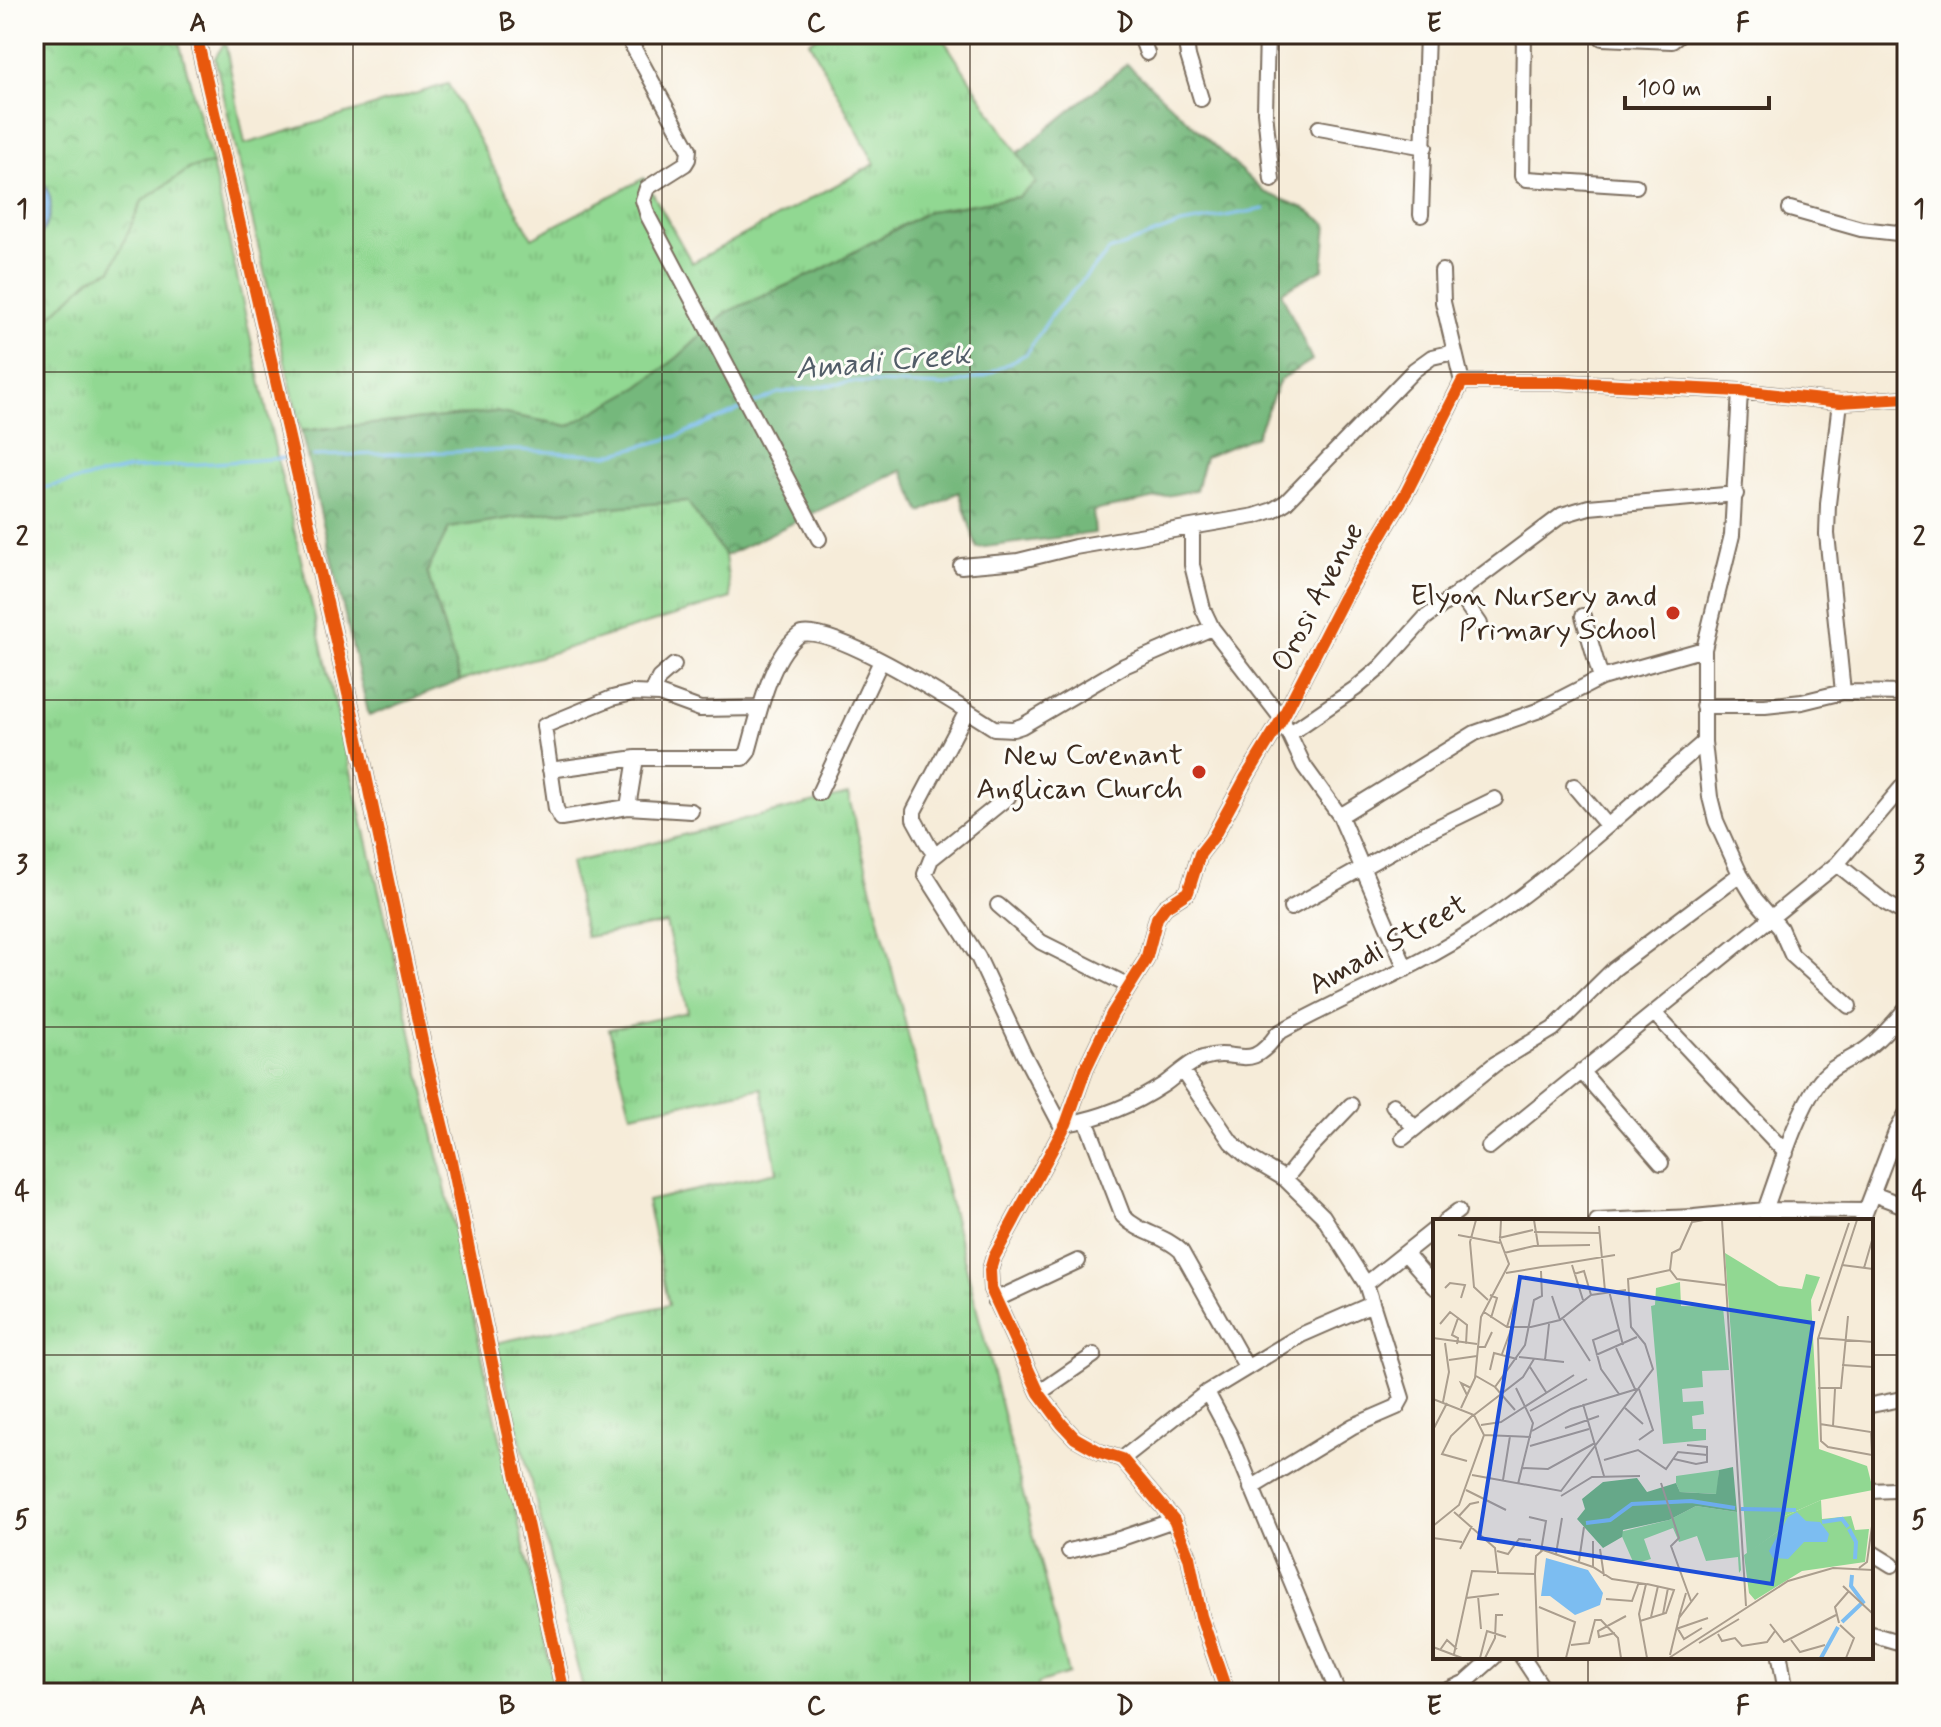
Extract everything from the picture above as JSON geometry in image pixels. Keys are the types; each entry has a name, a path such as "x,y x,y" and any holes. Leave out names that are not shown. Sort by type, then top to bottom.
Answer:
{"street":[{"path":"196,34 356,727 564,1693"},
{"path":"626,34 689,149 685,164 647,188 643,205 819,539"},
{"path":"1140,34 1147,53"},
{"path":"1185,34 1201,99"},
{"path":"1267,34 1265,112 1272,180"},
{"path":"1421,215 1427,34"},
{"path":"1524,34 1522,176 1527,179 1636,186"},
{"path":"1602,38 1672,41 1681,34"},
{"path":"1319,128 1425,147"},
{"path":"1790,209 1861,229 1907,234"},
{"path":"1442,271 1443,302 1462,382 1560,382 1740,391 1840,402 1907,398"},
{"path":"961,566 1018,561 1075,547 1192,528 1273,510 1286,502 1414,370 1432,357 1454,352"},
{"name":"Orosi Avenue","path":"995,1300 990,1270 994,1257 1064,1126 1086,1068 1112,1014 1146,960 1161,912 1188,892 1200,854 1214,836 1282,719 1344,598 1407,491 1462,382"},
{"path":"1740,391 1732,535 1704,649 1704,742 1710,797 1716,821 1755,899 1772,917 1799,963 1849,1006"},
{"path":"1840,402 1827,534 1843,692"},
{"path":"1289,734 1356,688 1381,667 1425,618 1562,515 1575,509 1736,494"},
{"path":"1192,528 1192,565 1203,609 1212,628 1282,719 1304,766 1340,816 1406,969"},
{"path":"1458,592 1480,624"},
{"path":"1583,616 1601,678"},
{"path":"550,770 636,758 743,758 748,752 759,708 783,654 801,634 813,632 825,635 928,685 994,728 1013,729 1124,666 1212,628"},
{"path":"1340,816 1459,741 1543,708 1601,678 1704,649"},
{"path":"819,793 881,661"},
{"path":"652,693 659,678 674,665"},
{"path":"1703,706 1765,706 1802,702 1843,692 1907,693"},
{"path":"691,811 628,807 561,818 556,809 543,731 546,724 612,698 652,693 700,709 759,708"},
{"path":"930,848 914,819 914,811 967,711"},
{"name":"Amadi Street","path":"1064,1126 1124,1106 1183,1072 1195,1061 1214,1055 1241,1058 1257,1055 1271,1044 1278,1033 1406,969 1474,930 1519,899 1704,742"},
{"path":"628,807 636,758"},
{"path":"1489,1147 1837,864 1907,781"},
{"path":"1574,786 1606,824"},
{"path":"1008,797 931,859 925,874 978,957 1023,1053 1064,1126"},
{"path":"1291,908 1419,836 1495,799"},
{"path":"1837,864 1886,903 1907,915"},
{"path":"1393,1105 1409,1133 1495,1064 1553,1029 1614,969 1740,874"},
{"path":"998,905 1041,942 1129,986"},
{"path":"1765,1210 1786,1153 1819,1082 1847,1059 1862,1053 1874,1043 1907,1007"},
{"path":"1655,1014 1786,1153"},
{"path":"1581,1071 1661,1163"},
{"path":"1183,1072 1231,1142 1248,1157 1285,1179 1323,1216 1366,1284 1399,1388 1400,1403 1353,1426 1251,1488"},
{"path":"1285,1179 1351,1105"},
{"path":"1694,1219 1765,1210 1799,1216 1864,1216 1896,1132 1907,1112"},
{"path":"1086,1120 1123,1216 1134,1228 1171,1241 1181,1251 1247,1368"},
{"path":"1873,1194 1907,1207"},
{"path":"1448,1219 1458,1211"},
{"path":"1366,1284 1433,1231"},
{"path":"1405,1253 1433,1285"},
{"path":"1078,1261 995,1300 1039,1393 1075,1438 1100,1452 1122,1459 1174,1520 1189,1557 1201,1616 1227,1693"},
{"path":"1122,1459 1207,1392 1301,1335 1372,1304"},
{"path":"1039,1393 1094,1355"},
{"path":"1207,1392 1230,1435 1338,1693"},
{"path":"1873,1405 1907,1398"},
{"path":"1873,1491 1894,1490"},
{"path":"1069,1551 1119,1539 1174,1520"},
{"path":"1873,1553 1892,1565"},
{"path":"1873,1635 1905,1644"},
{"path":"1442,1693 1470,1687 1492,1659"},
{"path":"1523,1659 1546,1693"},
{"path":"1780,1659 1786,1693"}],"green space":[{"path":"34,34 177,34 212,164 191,168 142,201 111,270 91,278 34,332"},
{"path":"823,34 940,34 1037,183 1018,197 929,211 819,271 727,312 677,358 639,387 569,426 495,412 301,431 215,58 225,42 245,144 448,84 532,238 644,178 692,263 875,164 809,41"},
{"path":"1127,64 1264,192 1304,208 1327,224 1323,269 1281,292 1312,360 1280,380 1256,436 1205,457 1196,490 1093,511 1095,533 977,548 959,492 921,512 902,470 725,556 687,501 549,512 449,528 427,572 460,681 369,716 301,431 495,412 569,426 639,387 677,358 727,312 819,271 929,211 1018,197 1036,183 1018,153"},
{"path":"212,164 279,466 393,950 556,1693 34,1693 34,332 91,278 111,270 142,201 191,168"},
{"path":"688,501 725,556 731,598 460,681 427,572 448,528 549,512"},
{"path":"848,794 1068,1674 1037,1684 1038,1693 584,1693 496,1343 669,1305 647,1201 777,1172 762,1088 631,1114 609,1029 688,1012 666,923 586,937 570,863"}],"water":[{"path":"34,174 48,191 50,209 49,218 34,246"}],"waterway":[{"name":"Amadi Creek","path":"753,404 778,393 851,382 945,386 985,376 1026,354 1053,313 1109,251 1181,224 1264,209"},
{"name":"Amadi Creek","path":"313,456 517,450 608,455 675,437 743,408"},
{"name":"Amadi Creek","path":"34,490 129,469 285,458"}],"cycle path":[{"path":"196,34 355,724 564,1693"},
{"path":"1227,1693 1201,1616 1189,1557 1174,1520 1122,1459 1100,1452 1075,1438 1062,1424 1039,1393 991,1289 990,1270 994,1257 1066,1124 1086,1068 1112,1014 1146,960 1157,918 1165,907 1188,892 1200,854 1214,836 1282,719 1344,598 1407,491 1462,382 1560,382 1740,391 1840,402 1907,398"}],"place":[{"name":"Elyon Nursery and Primary School","path":"1673,613"},
{"name":"New Covenant Anglican Church","path":"1199,772"}]}
